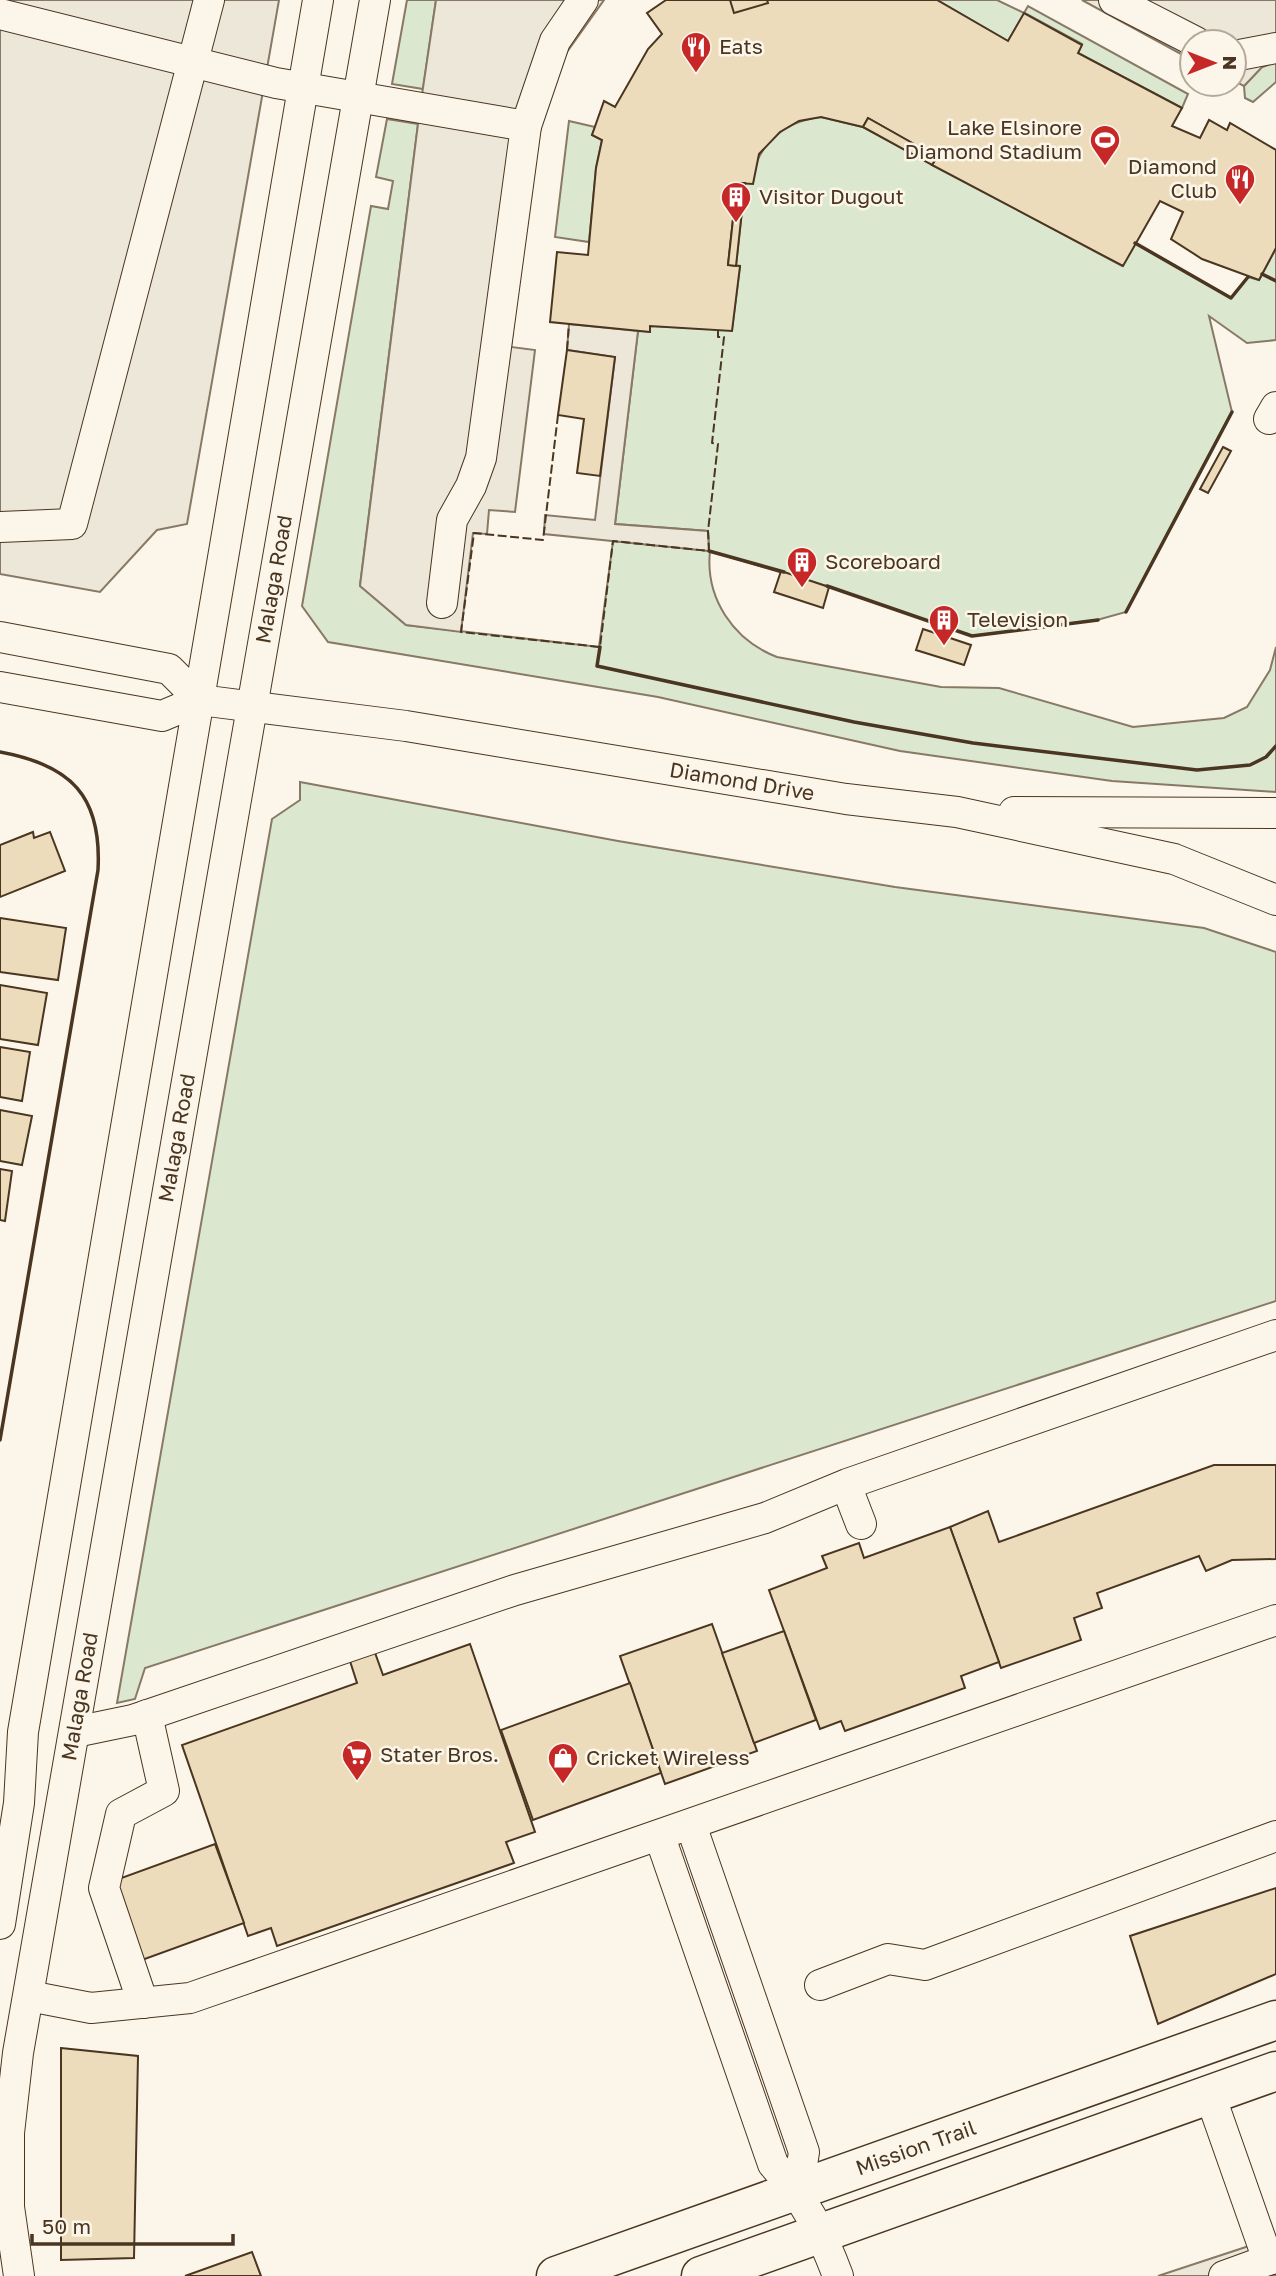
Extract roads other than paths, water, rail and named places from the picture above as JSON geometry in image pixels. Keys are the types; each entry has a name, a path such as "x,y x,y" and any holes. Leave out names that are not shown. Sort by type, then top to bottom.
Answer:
{"main road":[{"name":"Mission Trail","path":"556,2276 1276,2020"},
{"path":"701,2276 1276,2071"}],"street":[{"path":"0,527 72,524 209,0"},
{"path":"0,1924 19,1802 23,1732 318,0"},
{"name":"Malaga Road","path":"19,2276 9,2207 9,2133 29,1996 356,97 375,0"},
{"path":"442,603 452,520 471,486 481,458 526,126 555,41 583,0"},
{"path":"1114,0 1178,33"},
{"path":"0,14 304,88 526,126"},
{"path":"1248,53 1276,48"},
{"path":"0,637 169,669 200,700"},
{"path":"0,687 162,716 200,700"},
{"name":"Diamond Drive","path":"200,700 406,726 846,799 957,812 1174,859 1276,900"},
{"path":"957,812 1276,813"},
{"path":"75,1732 147,1715 514,1590 765,1518 846,1485 1276,1335"},
{"path":"846,1485 861,1524"},
{"path":"29,1996 91,2008 190,1998 660,1837 1276,1620"},
{"path":"143,2003 104,1888 121,1814 164,1791 147,1715"},
{"path":"0,1797 23,1732"},
{"path":"691,1825 804,2152 797,2191"},
{"path":"820,1985 888,1959 925,1965 1276,1836"},
{"path":"660,1837 773,2164 797,2191 822,2233 838,2276"},
{"path":"1210,2095 1272,2259 1224,2276"}],"place":[{"name":"Eats","path":"696,74"},
{"name":"Lake Elsinore Diamond Stadium","path":"1105,167"},
{"name":"Diamond Club","path":"1240,206"},
{"name":"Visitor Dugout","path":"736,224"},
{"name":"Scoreboard","path":"802,589"},
{"name":"Television","path":"944,647"},
{"name":"Stater Bros.","path":"357,1782"},
{"name":"Cricket Wireless","path":"563,1785"}]}
